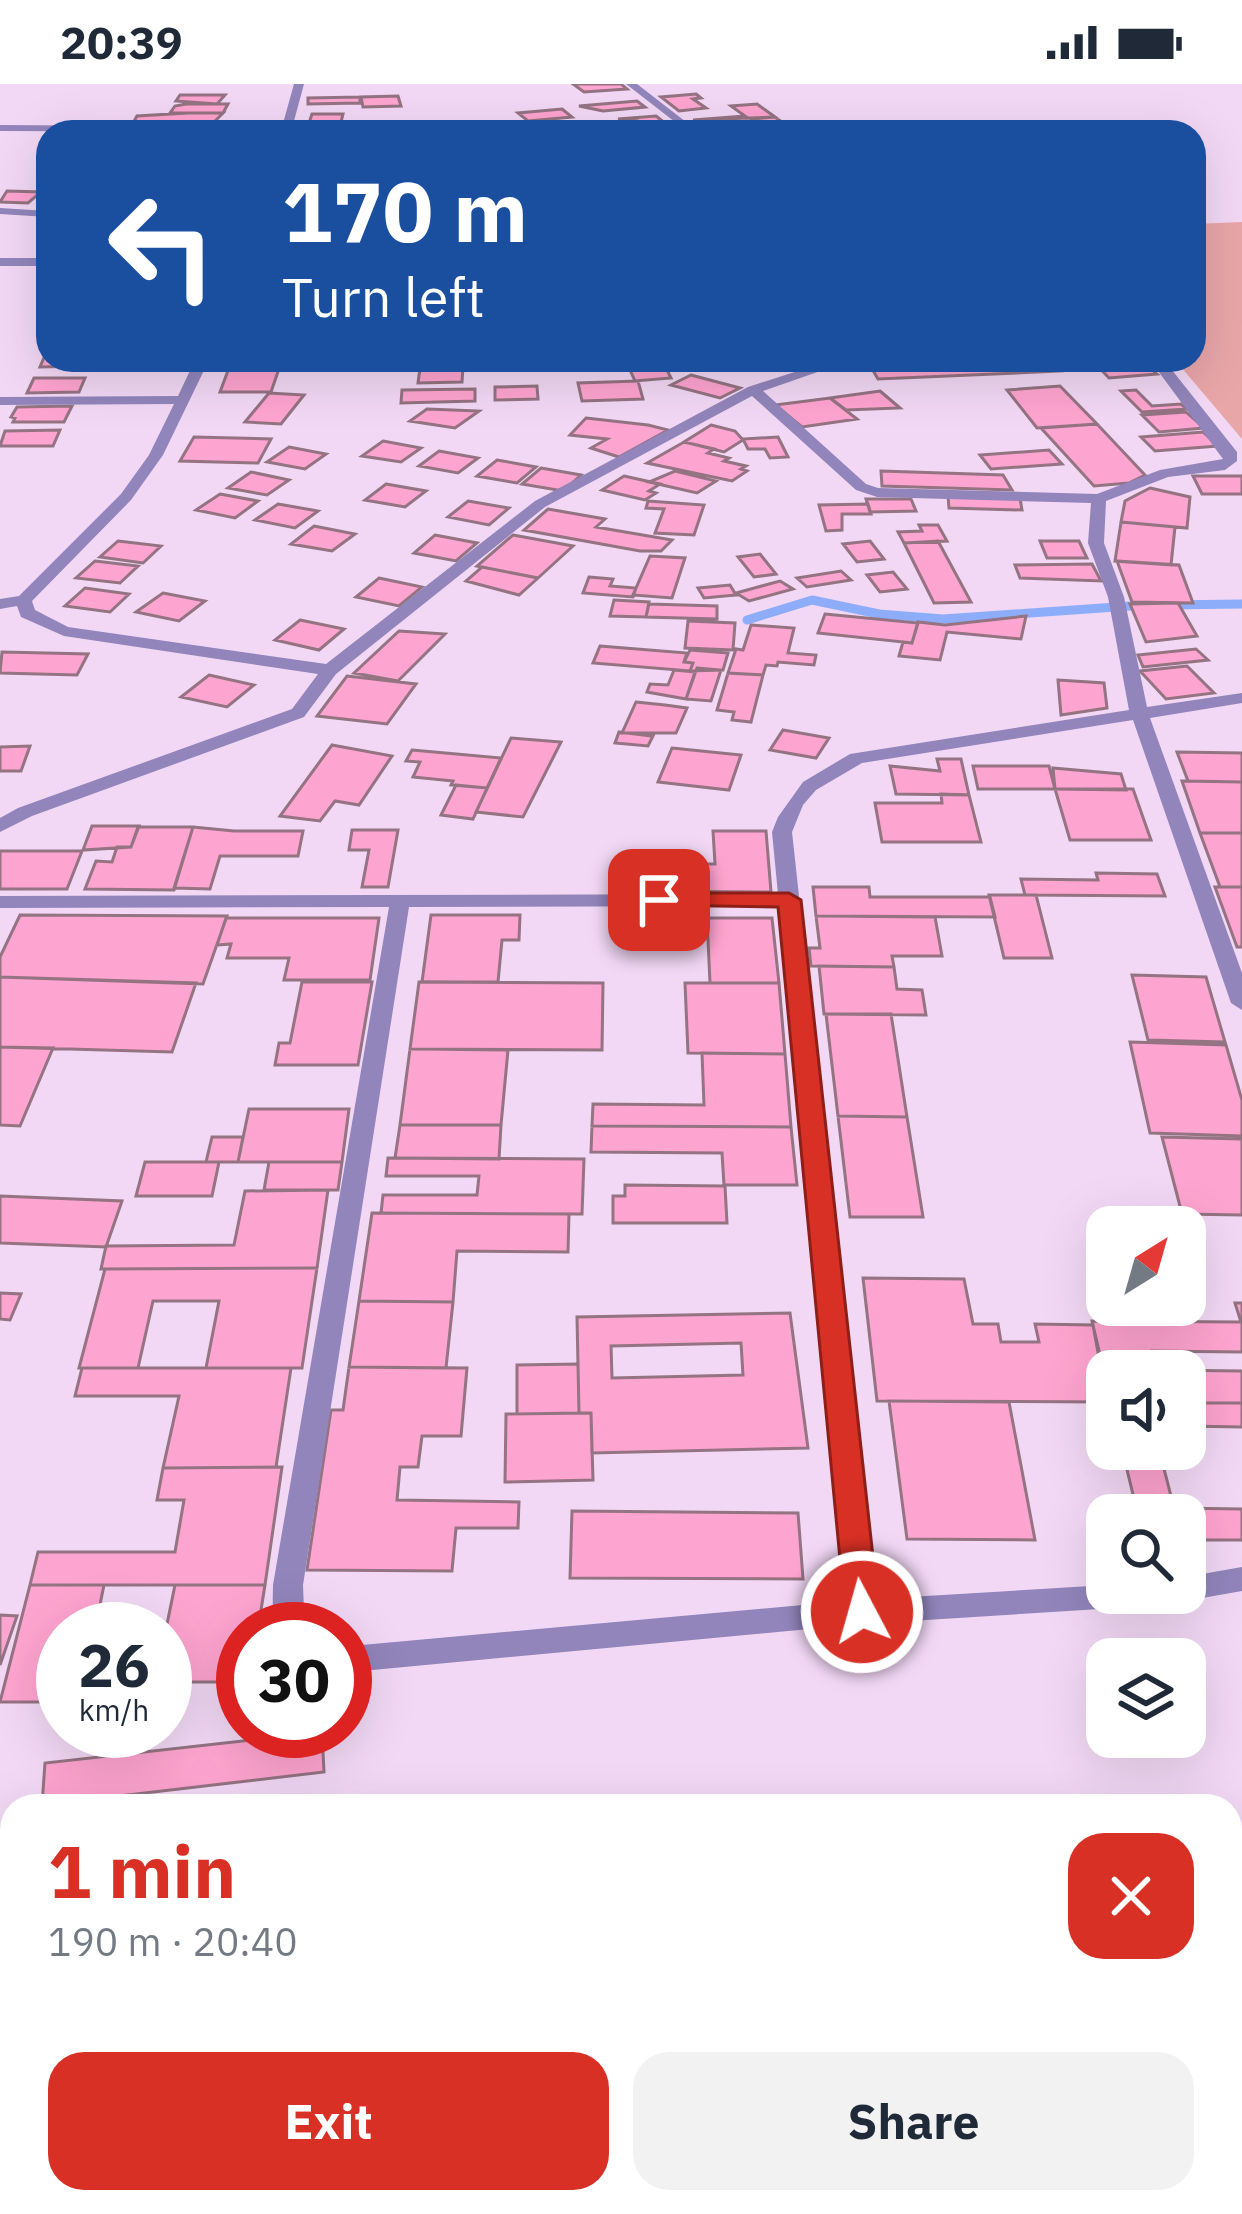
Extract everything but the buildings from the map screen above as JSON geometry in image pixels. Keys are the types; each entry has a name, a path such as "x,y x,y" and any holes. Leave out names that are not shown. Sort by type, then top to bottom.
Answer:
{"street":[{"path":"289,120 299,84"},
{"path":"631,84 678,120"},
{"path":"0,128 36,128"},
{"path":"0,211 36,213"},
{"path":"0,262 36,262"},
{"path":"0,604 24,599 126,497 197,372"},
{"path":"0,826 25,812 298,713 329,670 539,504 753,390 808,372"},
{"path":"753,390 860,487 877,492 1099,499 1165,473 1220,467 1230,461 1232,455 1166,372"},
{"path":"0,400 184,400"},
{"path":"1099,499 1096,543 1118,606 1139,713 1242,1003"},
{"path":"24,599 27,614 64,631 329,670"},
{"path":"862,1612 782,832 791,803 857,758 1242,698"},
{"path":"0,902 789,900"},
{"path":"289,1602 400,901"},
{"path":"1206,1585 1242,1579"},
{"path":"372,1657 862,1612 1086,1598"}],"shaded area":[{"path":"1242,222 1242,439 1185,372 1206,372 1206,224"}],"waterway":[{"path":"747,620 812,600 879,614 943,619 1145,605"},
{"path":"1165,605 1242,604"}],"route":[{"path":"659,900 789,900 862,1612"}]}
